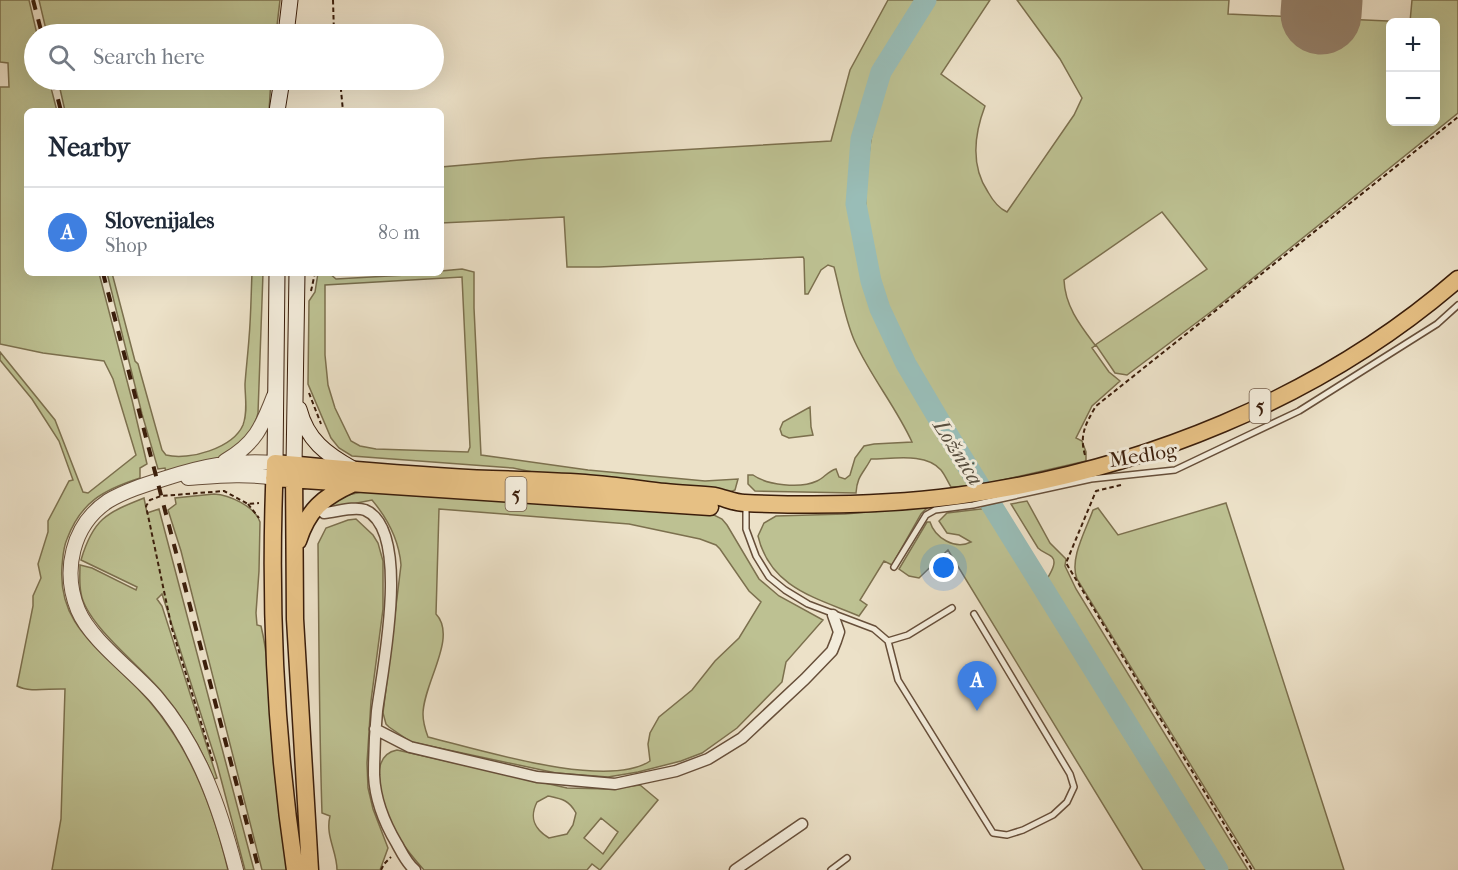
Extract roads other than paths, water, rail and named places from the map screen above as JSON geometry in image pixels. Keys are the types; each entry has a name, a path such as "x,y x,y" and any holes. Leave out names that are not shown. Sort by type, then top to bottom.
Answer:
{"main road":[{"path":"287,24 290,0"},
{"path":"277,108 280,90"},
{"path":"283,90 284,108"},
{"path":"277,276 273,502 274,620 285,790 295,870"},
{"path":"295,550 302,528 316,507 353,476 313,440 300,416 302,395 297,276"},
{"name":"5","path":"294,472 714,507 742,503 849,504 955,496 1037,481 1099,466 1163,446 1230,420 1341,363 1397,327 1458,279"},
{"path":"302,395 294,472 295,620 310,870"},
{"path":"274,470 294,472"}],"street":[{"path":"219,464 244,450 252,442 262,426 274,396"},
{"path":"236,870 212,792 183,734 157,698 91,629 79,612 71,590 70,572 72,552 89,517 120,494 162,479 219,464 246,461 274,470"},
{"path":"162,479 234,475 261,476 274,470"},
{"path":"324,513 360,509 367,511 379,524 390,550 392,602 375,729 374,777 378,801 388,829 399,849 415,870"},
{"path":"375,729 410,747 537,777 615,784 676,771 708,759 742,738 805,680 832,651 836,642 839,632 833,615"},
{"path":"735,870 802,824"}],"lane":[{"name":"Medlog","path":"894,567 926,515 935,510 973,505 1091,479 1175,471 1299,411 1437,324 1458,305"},
{"path":"742,503 746,528 756,556 770,577 784,590 833,615 874,629 888,641 898,680 993,833 1006,835 1023,830 1053,815 1067,802 1074,787 1071,774 975,614"},
{"path":"888,641 908,635 952,608"},
{"path":"831,870 847,858"}],"waterway":[{"name":"Ložnica","path":"926,0 881,72 861,139 856,204 871,281 880,309 906,364 945,430 1218,870"}],"railway":[{"path":"33,0 39,24"},
{"path":"56,90 60,108"},
{"path":"104,276 259,870"}],"place":[{"name":"Slovenijales","path":"977,711"}]}
